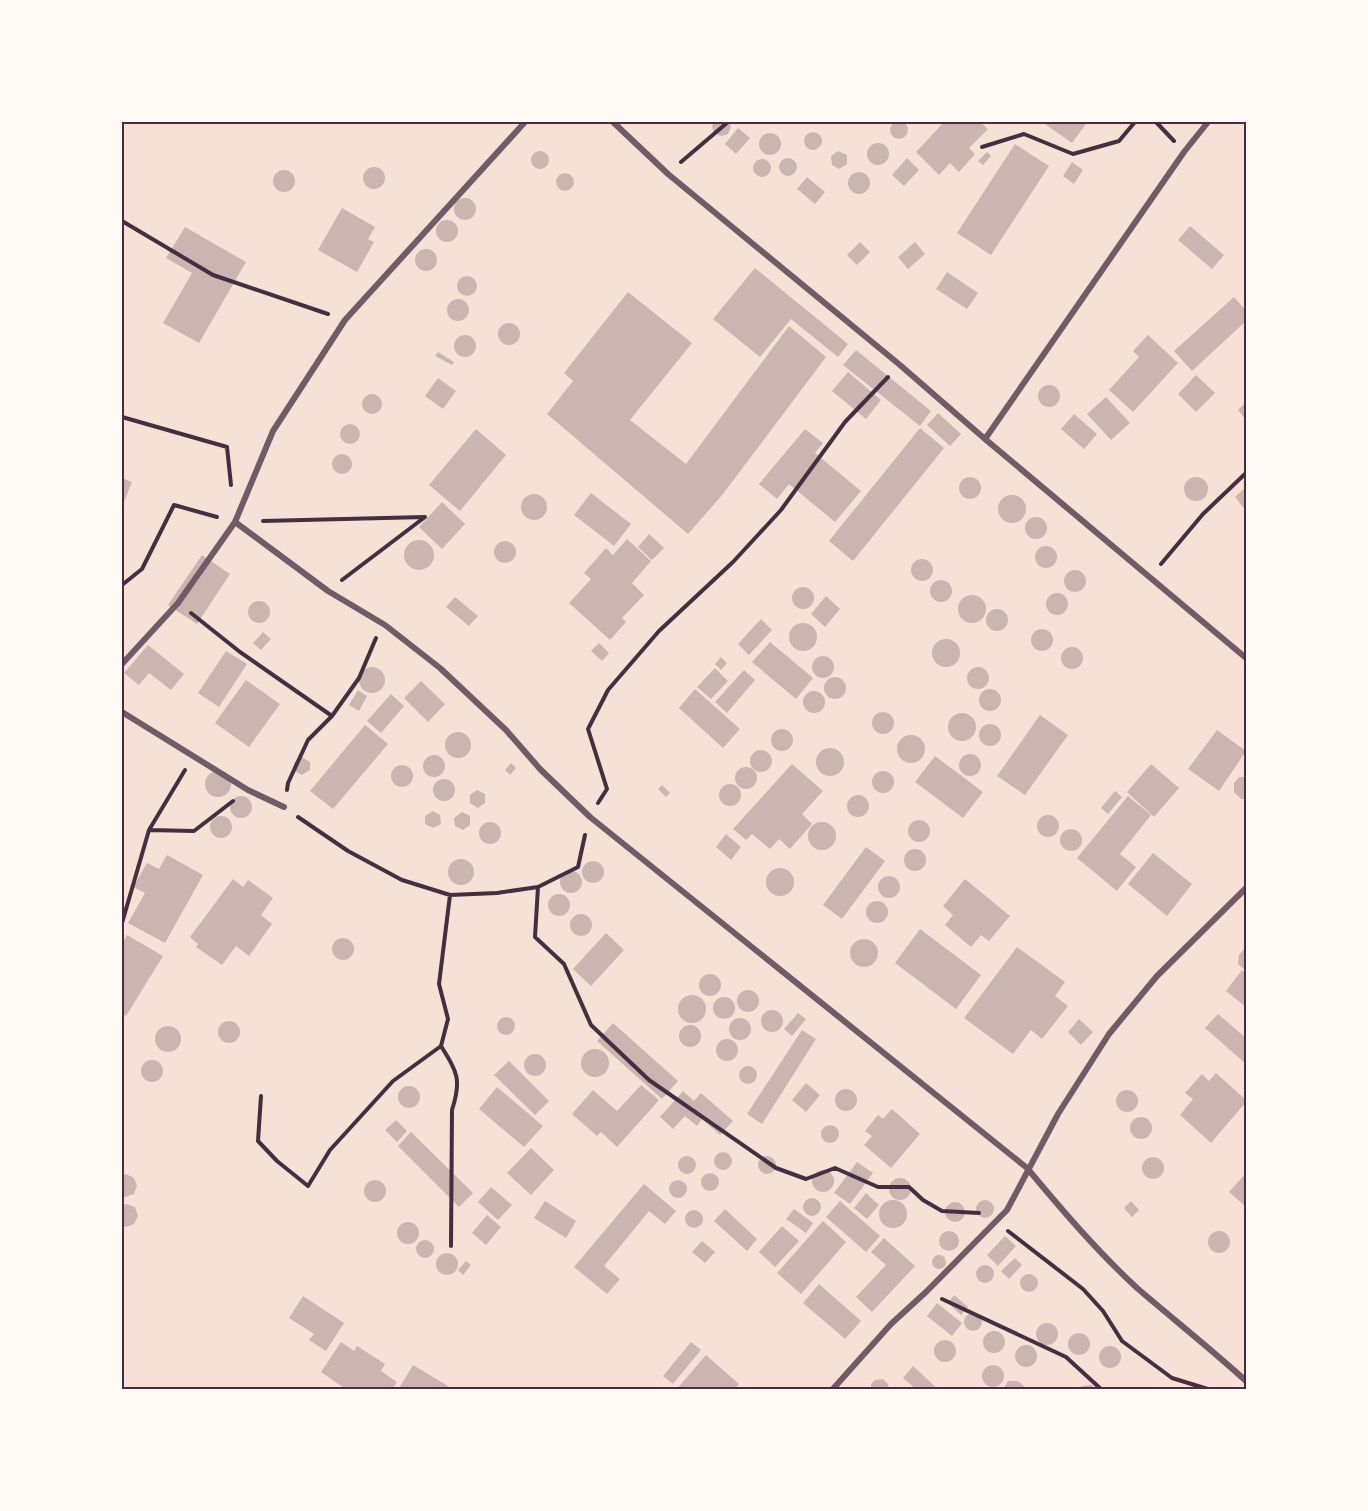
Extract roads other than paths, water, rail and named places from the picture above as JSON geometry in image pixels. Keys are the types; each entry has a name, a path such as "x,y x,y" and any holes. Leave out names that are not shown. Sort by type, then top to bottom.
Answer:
{"street":[{"path":"122,663 178,603 235,522 273,431 345,320 525,122"},
{"path":"612,122 668,174 900,365 1246,658"},
{"path":"985,439 1184,152 1208,122"},
{"path":"235,522 328,591 385,625 440,668 506,730 540,769 590,817 1027,1168 1061,1210 1137,1288 1207,1345 1246,1381"},
{"path":"122,712 248,790 284,807"},
{"path":"832,1389 891,1324 1007,1210 1027,1168 1058,1114 1109,1034 1157,976 1246,888"}]}
